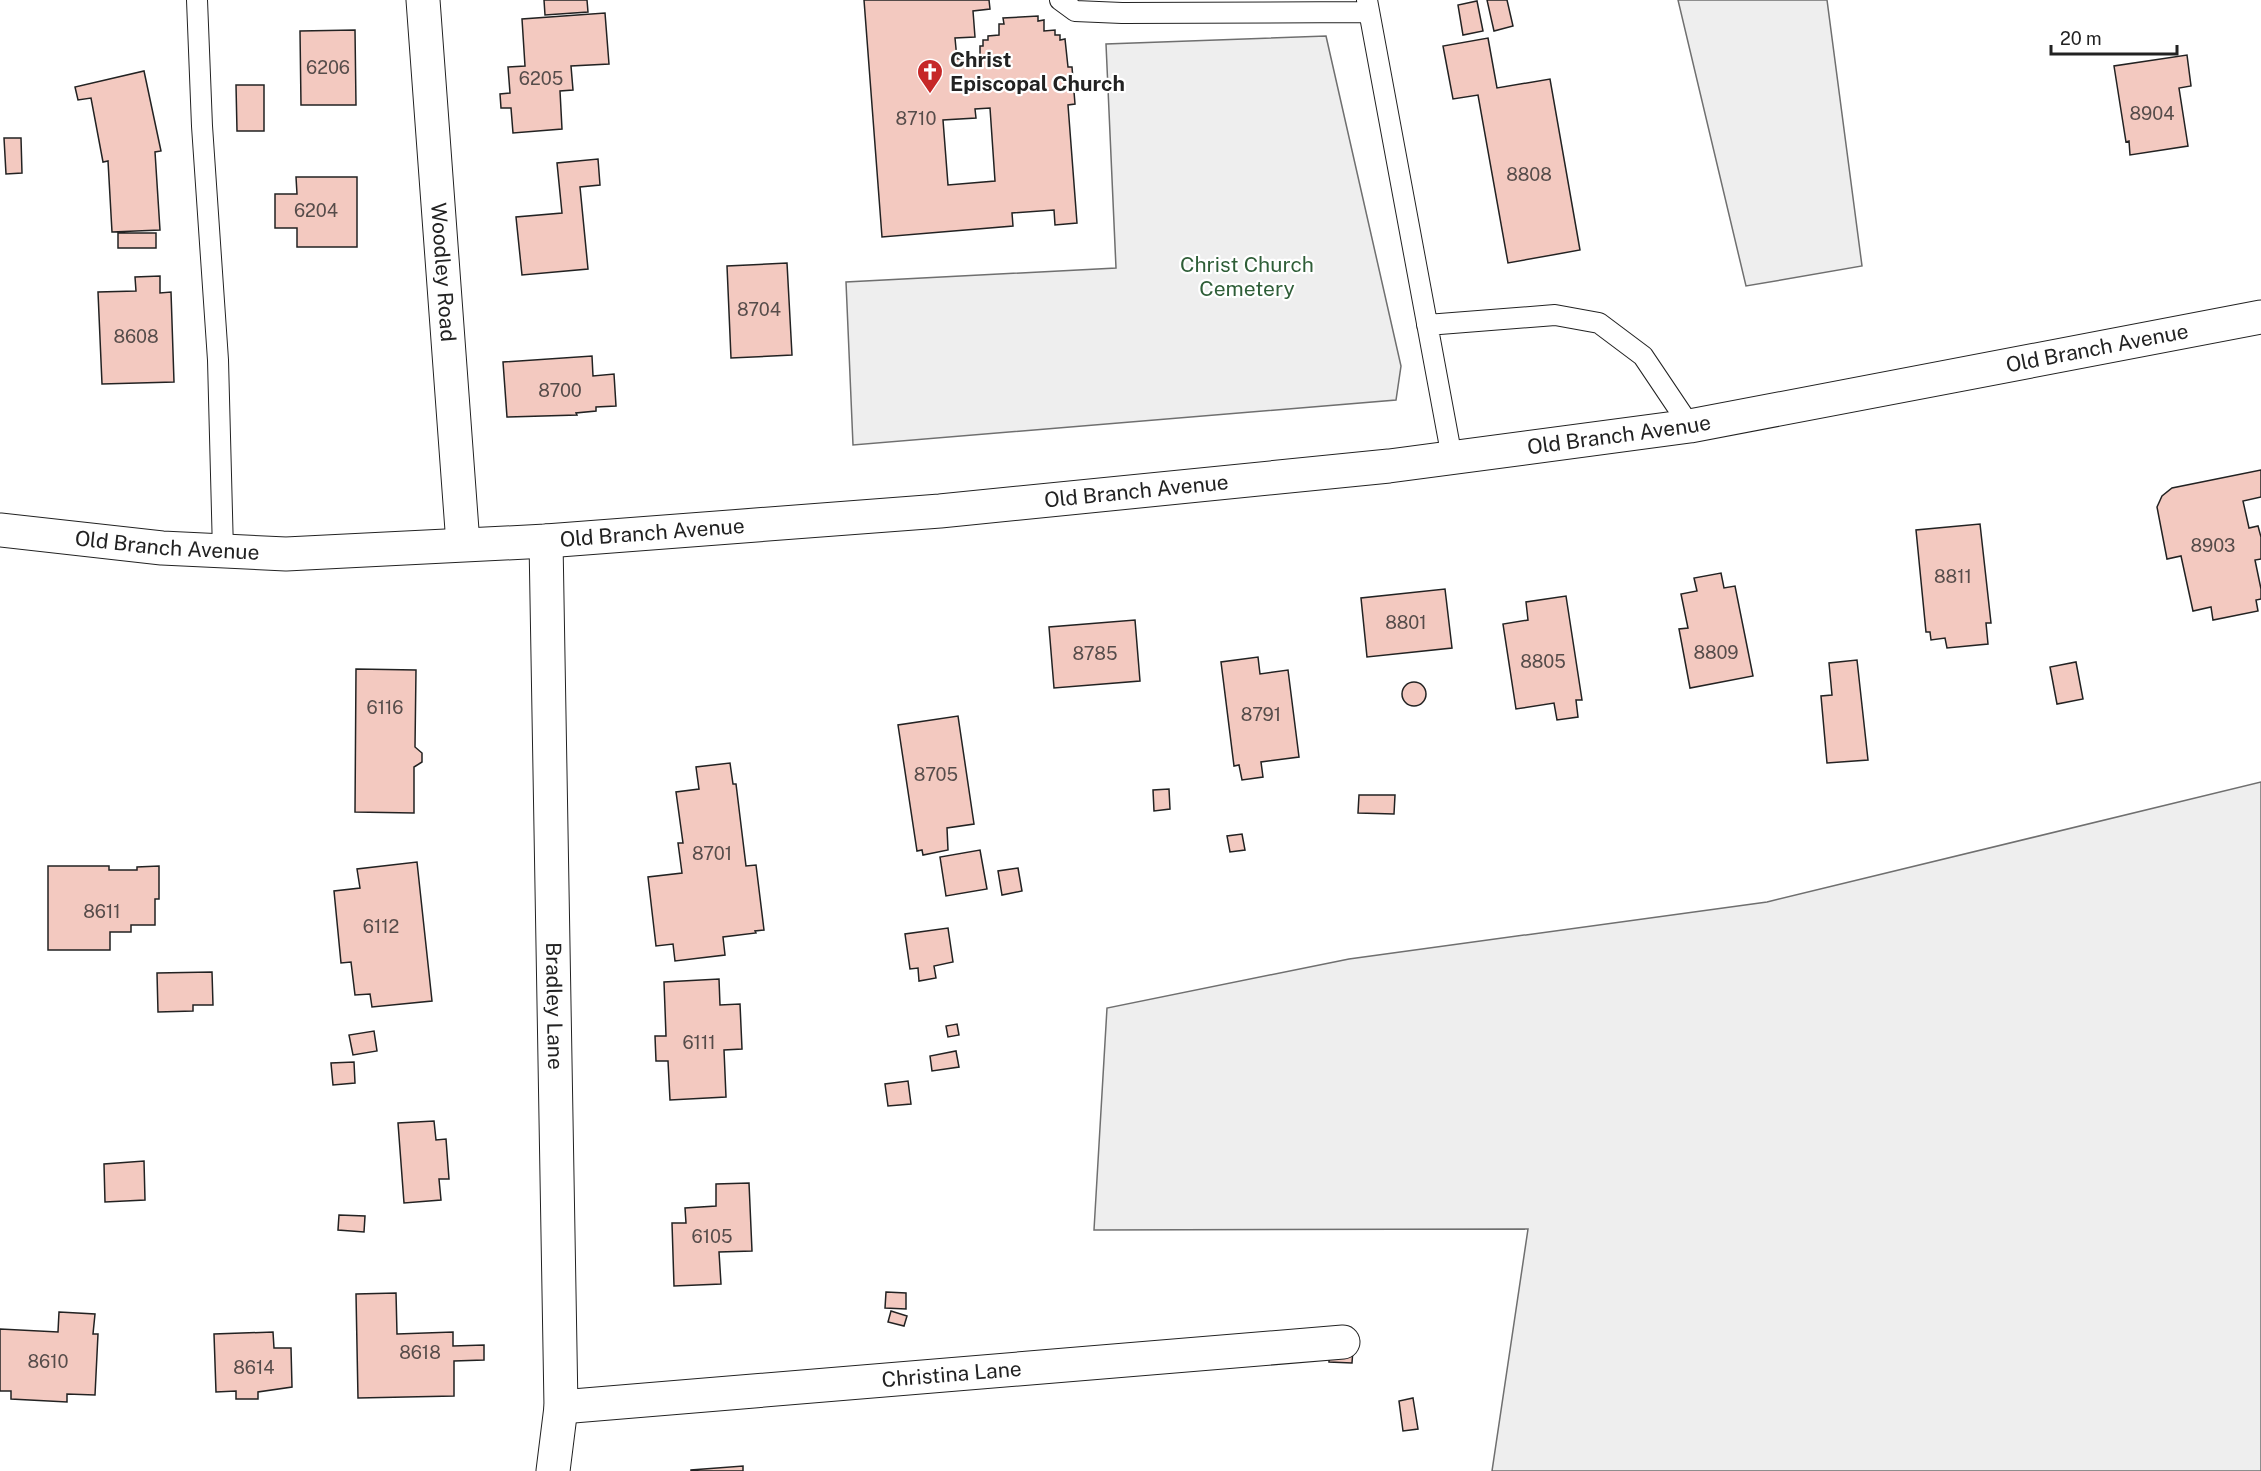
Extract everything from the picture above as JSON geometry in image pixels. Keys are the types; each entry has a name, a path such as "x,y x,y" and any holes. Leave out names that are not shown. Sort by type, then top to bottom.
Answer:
{"main road":[{"name":"Woodley Road","path":"423,0 463,544"},
{"name":"Old Branch Avenue","path":"0,530 162,548 286,554 546,541 940,511 1452,458 1690,426 2261,317"},
{"name":"Bradley Lane","path":"546,541 561,1407 554,1471"},
{"name":"Christina Lane","path":"561,1407 1343,1342"}],"lane":[{"path":"197,0 202,126 218,360 223,551"},
{"path":"1060,0 1075,11 1122,13 1368,6 1452,458"},
{"path":"1427,325 1555,315 1599,323 1643,356 1690,426"}],"green space":[{"path":"1678,0 1827,0 1862,266 1746,286"},
{"name":"Christ Church Cemetery","path":"1326,36 1401,366 1396,400 853,445 846,282 1116,268 1106,44"},
{"path":"2261,782 2261,1471 1492,1471 1528,1229 1094,1230 1107,1008 1349,959 1767,902"}],"building":[{"path":"544,0 587,0 588,12 545,15"},
{"path":"864,0 989,0 990,9 973,11 975,37 955,38 957,59 980,58 980,46 983,46 983,40 988,40 988,36 999,35 999,24 1004,24 1003,18 1038,16 1038,21 1044,20 1044,31 1055,30 1055,35 1060,35 1060,40 1065,39 1068,67 1072,67 1075,104 1068,105 1077,223 1055,225 1054,210 1012,213 1013,226 882,237","holes":["990,108 995,181 948,185 943,120 976,118 975,109"]},
{"path":"1487,0 1507,0 1513,26 1494,31"},
{"path":"1477,1 1483,31 1463,35 1458,5"},
{"path":"605,13 609,64 571,66 573,90 560,91 562,129 513,133 511,108 501,108 500,94 510,93 508,67 525,66 522,19"},
{"path":"355,30 356,105 301,105 300,31"},
{"path":"1488,38 1497,88 1550,79 1580,250 1508,263 1478,95 1453,99 1443,46"},
{"path":"2187,55 2191,86 2179,88 2188,146 2130,155 2114,66"},
{"path":"144,71 161,151 155,152 160,230 112,232 108,161 103,162 91,98 78,100 75,87"},
{"path":"236,85 264,85 264,131 237,131"},
{"path":"4,138 21,138 22,173 6,174"},
{"path":"598,159 600,185 580,187 588,269 522,275 516,217 562,213 557,163"},
{"path":"296,177 357,177 357,247 297,247 297,228 275,228 275,194 297,194"},
{"path":"118,233 156,233 156,248 118,248"},
{"path":"787,263 792,355 731,358 727,266"},
{"path":"160,276 160,293 171,292 174,382 102,384 98,292 136,291 135,277"},
{"path":"592,356 593,376 614,374 616,406 596,407 596,411 576,413 577,415 507,417 503,362"},
{"path":"2261,470 2261,497 2243,501 2249,528 2258,526 2261,537 2261,559 2255,560 2261,589 2261,599 2256,600 2258,611 2213,620 2211,607 2193,611 2181,556 2167,559 2157,507 2162,496 2172,488"},
{"path":"1980,524 1991,623 1986,623 1988,644 1947,648 1945,638 1931,640 1930,632 1926,632 1916,530"},
{"path":"1721,573 1724,588 1735,586 1753,676 1690,688 1679,629 1688,628 1681,594 1697,591 1694,578"},
{"path":"1445,589 1452,648 1367,657 1361,598"},
{"path":"1566,596 1582,700 1576,700 1578,717 1557,720 1554,703 1516,709 1503,624 1528,620 1526,602"},
{"path":"1135,620 1140,681 1054,688 1049,627"},
{"path":"1258,657 1260,674 1288,670 1299,757 1261,762 1263,777 1242,780 1239,765 1234,766 1221,662"},
{"path":"1857,660 1868,760 1827,763 1821,696 1832,695 1829,663"},
{"path":"2076,662 2083,699 2057,704 2050,667"},
{"path":"356,669 416,670 415,747 422,753 422,762 414,767 414,813 355,812"},
{"path":"1414,682 1419,683 1425,689 1425,699 1419,705 1414,706 1409,705 1403,699 1402,694 1403,689 1409,683"},
{"path":"958,716 974,824 947,828 948,850 923,855 922,850 917,851 898,725"},
{"path":"730,763 733,784 736,784 746,866 756,865 764,930 723,937 725,955 675,961 673,944 656,946 648,877 682,873 678,843 683,843 676,792 699,789 696,767"},
{"path":"1169,789 1170,809 1154,811 1153,790"},
{"path":"1359,795 1395,795 1394,814 1358,813"},
{"path":"1242,834 1245,850 1230,852 1227,836"},
{"path":"980,850 987,889 946,896 940,857"},
{"path":"417,862 432,1001 372,1007 370,994 355,995 351,962 341,963 334,891 360,888 357,869"},
{"path":"48,866 109,866 109,870 137,870 137,867 159,866 159,899 155,899 155,925 131,925 131,932 110,932 110,950 48,950"},
{"path":"1018,868 1022,891 1002,895 998,871"},
{"path":"948,928 953,962 934,966 936,978 919,981 918,968 910,969 905,934"},
{"path":"212,972 213,1005 193,1005 193,1011 158,1012 157,973"},
{"path":"719,979 720,1005 740,1004 742,1049 724,1050 726,1097 670,1100 668,1061 656,1061 655,1036 666,1036 664,982"},
{"path":"957,1024 959,1035 948,1037 946,1026"},
{"path":"374,1031 377,1051 353,1055 349,1035"},
{"path":"956,1051 959,1067 932,1071 930,1056"},
{"path":"354,1062 355,1083 333,1085 331,1063"},
{"path":"908,1081 911,1104 888,1106 885,1084"},
{"path":"434,1121 436,1140 446,1139 449,1179 439,1179 441,1200 404,1203 398,1123"},
{"path":"144,1161 145,1200 105,1202 104,1164"},
{"path":"749,1183 752,1251 719,1252 721,1284 674,1286 672,1223 686,1223 685,1208 716,1206 716,1184"},
{"path":"339,1215 365,1216 364,1232 338,1230"},
{"path":"886,1292 906,1293 906,1309 885,1308"},
{"path":"396,1293 397,1334 453,1332 453,1346 484,1345 484,1360 454,1361 454,1396 358,1398 356,1294"},
{"path":"891,1311 907,1316 904,1326 888,1322"},
{"path":"59,1312 95,1314 93,1334 98,1334 95,1395 67,1394 67,1402 11,1399 11,1391 0,1391 0,1329 58,1332"},
{"path":"273,1332 274,1348 291,1348 292,1387 258,1392 258,1399 236,1399 236,1391 216,1392 214,1334"},
{"path":"1329,1348 1353,1349 1352,1363 1329,1362"},
{"path":"1413,1398 1418,1429 1403,1431 1399,1401"},
{"path":"743,1466 743,1471 691,1471 691,1470"}],"place":[{"name":"Christ Episcopal Church","path":"930,95"}]}
